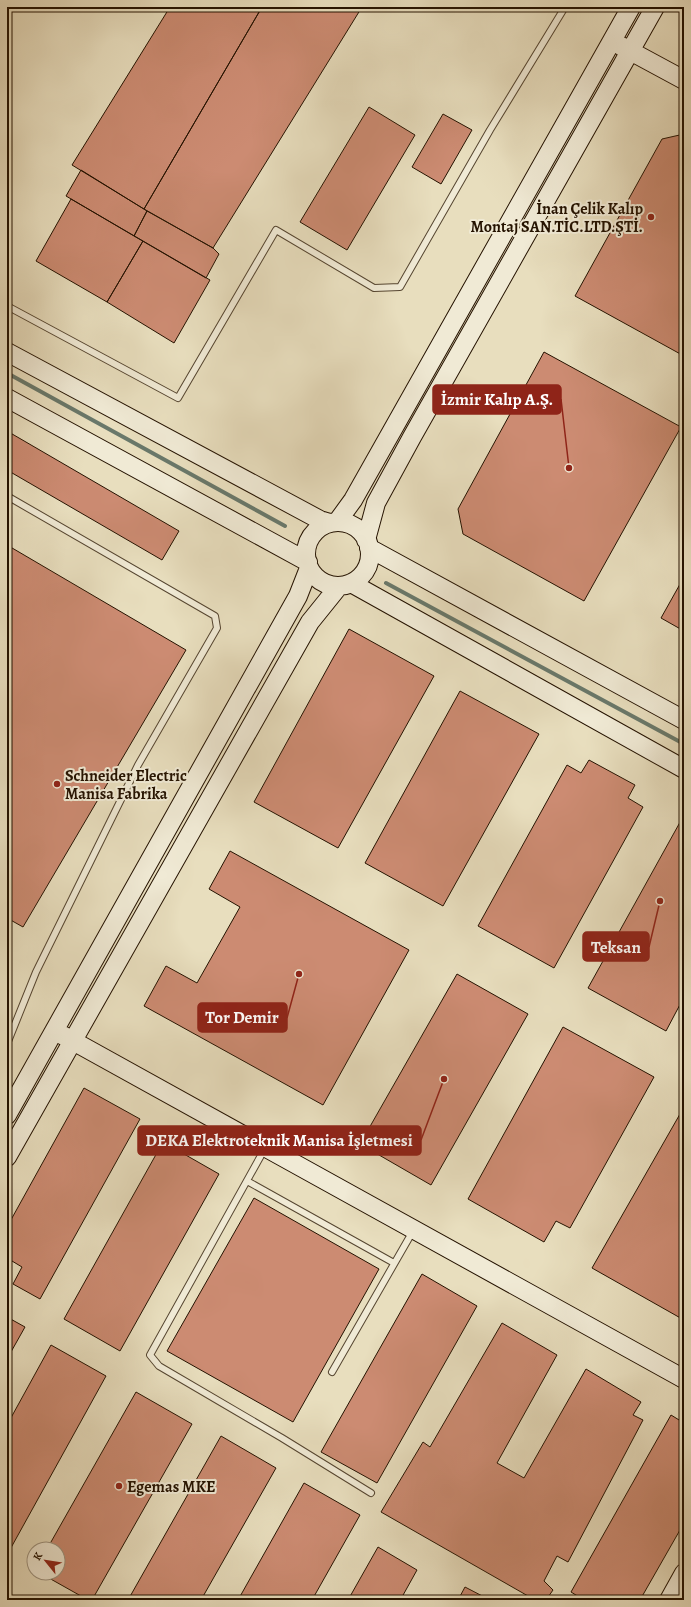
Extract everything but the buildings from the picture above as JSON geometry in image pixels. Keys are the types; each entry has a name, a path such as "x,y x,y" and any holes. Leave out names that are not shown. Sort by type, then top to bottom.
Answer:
{"street":[{"path":"7,1115 298,596 308,565 306,554 307,544 313,534 320,527 333,523 354,500 630,7"},
{"path":"7,398 308,565 320,580 329,585 345,584 360,577 366,568 369,558 367,544 376,503 655,7"},
{"path":"612,40 684,80"},
{"path":"7,352 320,520 333,523 350,524 359,530 367,544 684,720"},
{"path":"345,584 684,769"},
{"path":"7,1157 310,622 345,584"},
{"path":"55,1031 684,1379"},
{"path":"669,1600 684,1573"}],"lane":[{"path":"7,306 178,398 276,230 374,288 400,287 490,130 565,7"},
{"path":"7,496 215,616 217,628 134,773 36,972 7,1044"},
{"path":"266,1147 150,1355 159,1366 282,1438 371,1493"},
{"path":"247,1181 394,1263"},
{"path":"332,1372 414,1229"}],"waterway":[{"path":"7,373 285,526"},
{"path":"386,583 684,744"}],"place":[{"name":"İnan Çelik Kalıp Montaj SAN.TİC.LTD.ŞTİ.","path":"651,217"},
{"name":"İzmir Kalıp A.Ş.","path":"569,468"},
{"name":"Schneider Electric Manisa Fabrika","path":"57,784"},
{"name":"Teksan","path":"660,901"},
{"name":"Tor Demir","path":"299,974"},
{"name":"DEKA Elektroteknik Manisa İşletmesi","path":"444,1079"},
{"name":"Egemas MKE","path":"119,1486"}]}
